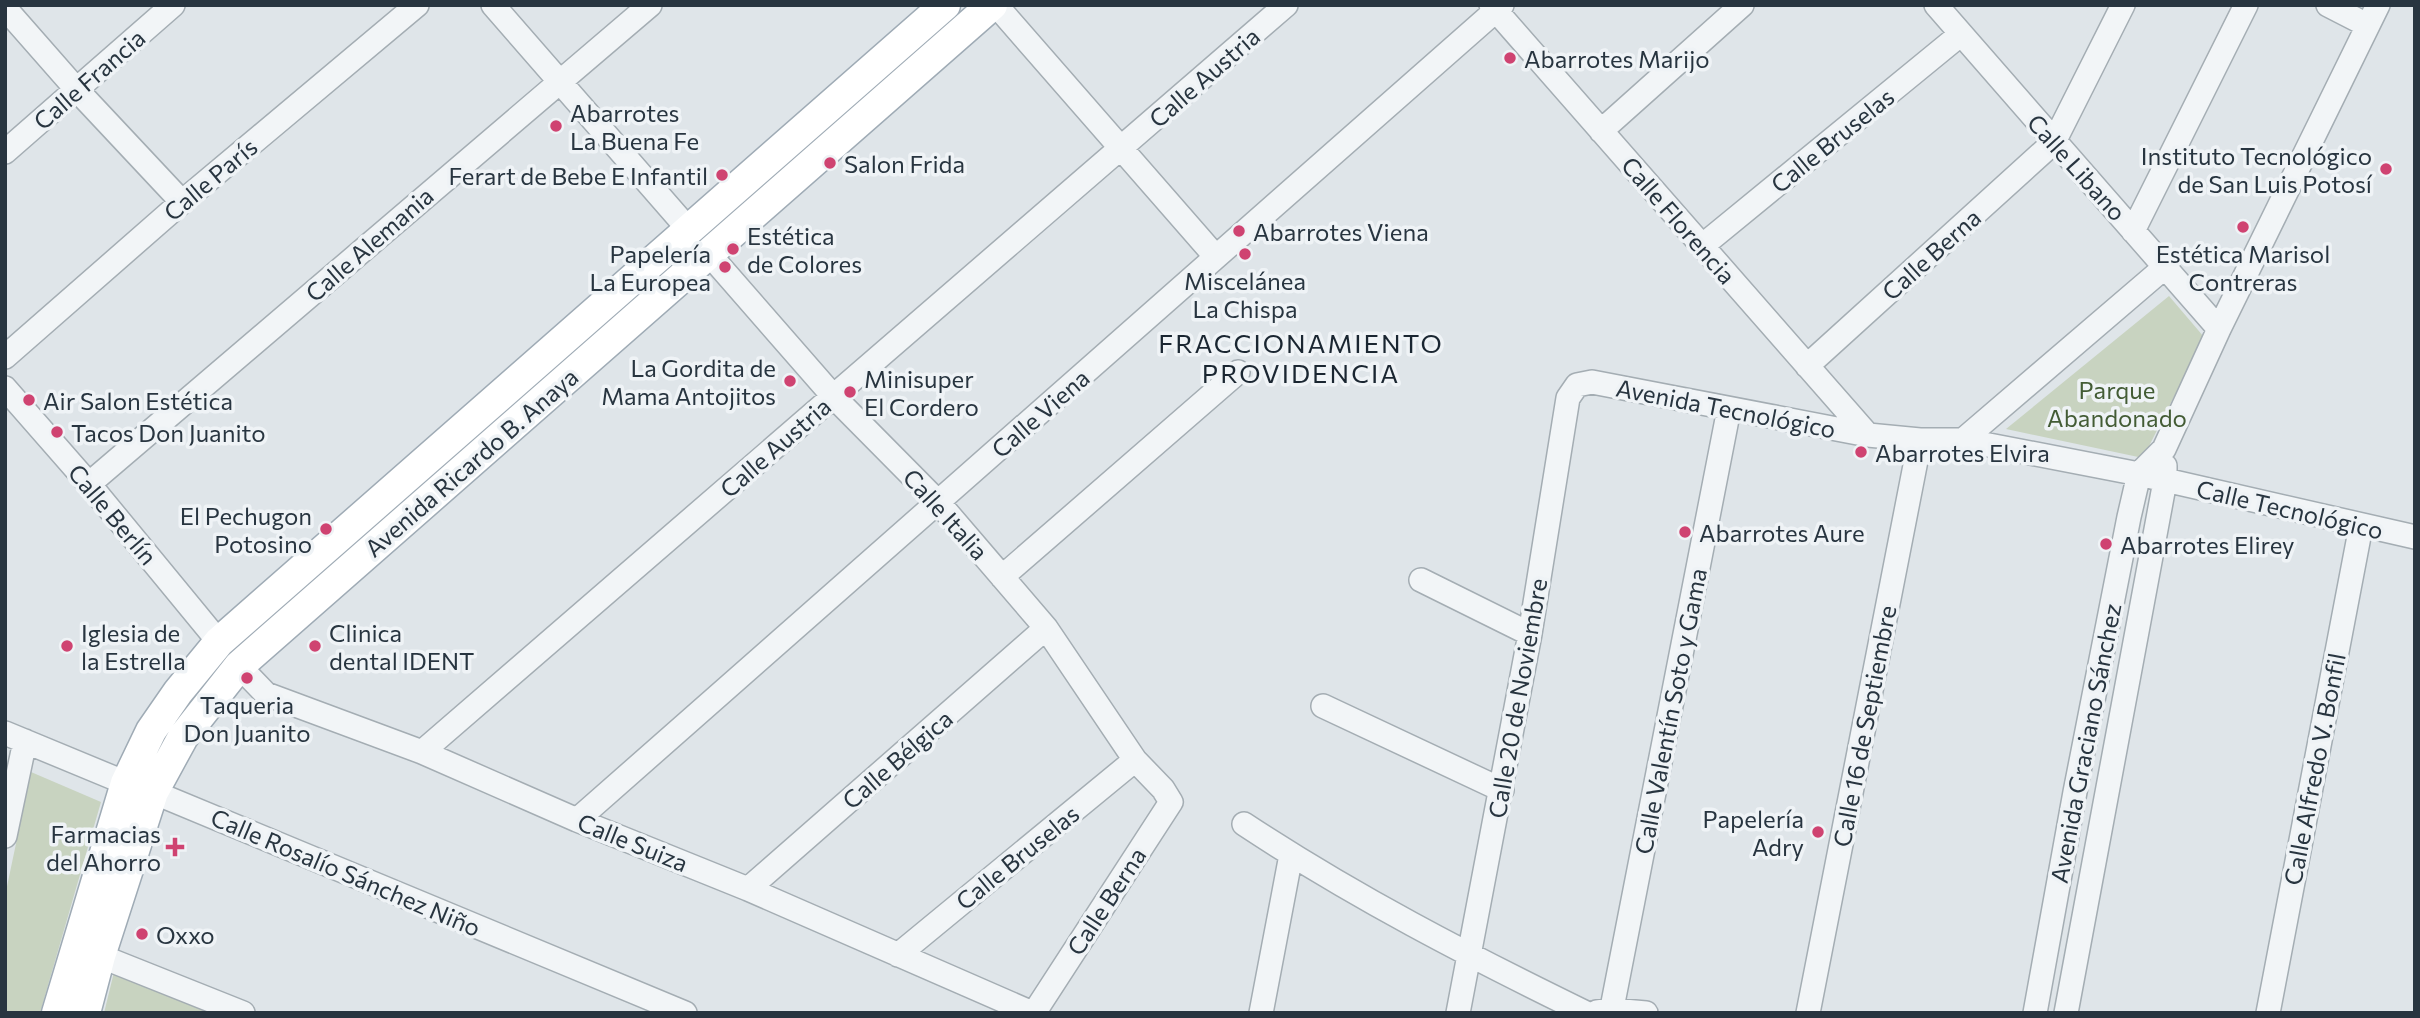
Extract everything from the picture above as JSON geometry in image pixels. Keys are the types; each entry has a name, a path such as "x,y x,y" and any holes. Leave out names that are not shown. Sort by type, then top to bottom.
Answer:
{"main road":[{"name":"Avenida Ricardo B. Anaya","path":"85,1013 151,731 178,692 219,642 945,5"},
{"name":"Avenida Ricardo B. Anaya","path":"57,1013 139,788 239,666 994,5"},
{"path":"799,134 819,157"},
{"path":"577,327 599,351"}],"street":[{"name":"Calle Francia","path":"5,152 173,5"},
{"name":"Calle París","path":"5,357 183,202 417,5"},
{"path":"492,5 690,231"},
{"name":"Calle Alemania","path":"89,484 650,5"},
{"path":"994,5 1216,257"},
{"name":"Calle Austria","path":"422,752 1286,5"},
{"path":"1601,131 1742,5"},
{"name":"Calle Libano","path":"1936,5 2219,329"},
{"path":"2133,231 2246,5"},
{"path":"2139,474 2164,449 2219,329 2373,15 2328,5"},
{"name":"Calle Florencia","path":"1497,7 1601,131 1868,435"},
{"name":"Calle Viena","path":"577,820 1497,7"},
{"path":"5,8 77,90 183,202"},
{"path":"2054,142 2112,11"},
{"name":"Calle Bruselas","path":"1702,246 1961,34"},
{"name":"Calle Berna","path":"1807,366 2054,142"},
{"name":"Calle Italia","path":"709,254 833,396 938,502 1002,577 1045,628 1135,760 1163,789"},
{"path":"1964,440 2165,267"},
{"path":"1002,577 1238,372"},
{"name":"Avenida Tecnológico","path":"1577,385 1592,382 1868,435 1920,440 1964,440 2165,481"},
{"name":"Calle 20 de Noviembre","path":"1458,1013 1530,634 1568,398 1577,385"},
{"name":"Calle Berlín","path":"5,388 89,484 219,642"},
{"name":"Calle Valentín Soto y Gama","path":"1600,1012 1729,409"},
{"name":"Calle 16 de Septiembre","path":"1808,1013 1920,440"},
{"name":"Avenida Graciano Sánchez","path":"2066,1013 2165,481 2164,449"},
{"name":"Avenida Graciano Sánchez","path":"2035,1013 2075,792 2139,474"},
{"name":"Calle Tecnológico","path":"2165,481 2415,537"},
{"name":"Calle Alfredo V. Bonfil","path":"2268,1013 2361,526"},
{"path":"1421,580 1530,634"},
{"name":"Calle Bélgica","path":"748,889 1045,628"},
{"name":"Calle Suiza","path":"239,666 266,694 422,752 1033,1013"},
{"path":"1323,706 1502,790"},
{"path":"5,836 15,737"},
{"name":"Calle Rosalío Sánchez Niño","path":"15,737 685,1013"},
{"name":"Calle Bruselas","path":"898,955 1135,760"},
{"name":"Calle Berna","path":"1033,1013 1171,802 1163,789"},
{"path":"2075,792 2107,797"},
{"path":"1244,824 1291,855 1468,956 1600,1012 1646,1013"},
{"path":"1261,1013 1291,855"},
{"path":"100,956 243,1013"}],"green space":[{"name":"Parque Abandonado","path":"2169,296 2204,337 2143,458 2006,429"},
{"path":"31,772 101,802 40,1013 5,1013 5,896"},
{"path":"115,968 225,1013 104,1013"}],"place":[{"name":"Abarrotes Marijo","path":"1510,58"},
{"name":"Abarrotes La Buena Fe","path":"556,126"},
{"name":"Salon Frida","path":"830,163"},
{"name":"Instituto Tecnológico de San Luis Potosí","path":"2386,169"},
{"name":"Ferart de Bebe E Infantil","path":"722,175"},
{"name":"Estética Marisol Contreras","path":"2243,227"},
{"name":"Abarrotes Viena","path":"1239,231"},
{"name":"Estética de Colores","path":"733,249"},
{"name":"Miscelánea La Chispa","path":"1245,254"},
{"name":"Papelería La Europea","path":"725,267"},
{"name":"La Gordita de Mama Antojitos","path":"790,381"},
{"name":"Minisuper El Cordero","path":"850,392"},
{"name":"Air Salon Estética","path":"29,400"},
{"name":"Tacos Don Juanito","path":"57,432"},
{"name":"Abarrotes Elvira","path":"1861,452"},
{"name":"El Pechugon Potosino","path":"326,529"},
{"name":"Abarrotes Aure","path":"1685,532"},
{"name":"Abarrotes Elirey","path":"2106,544"},
{"name":"Iglesia de la Estrella","path":"67,646"},
{"name":"Clinica dental IDENT","path":"315,646"},
{"name":"Taqueria Don Juanito","path":"247,678"},
{"name":"Papelería Adry","path":"1818,832"},
{"name":"Farmacias del Ahorro","path":"175,847"},
{"name":"Oxxo","path":"142,934"}],"district":[{"name":"FRACCIONAMIENTO PROVIDENCIA","path":"1301,357"}]}
